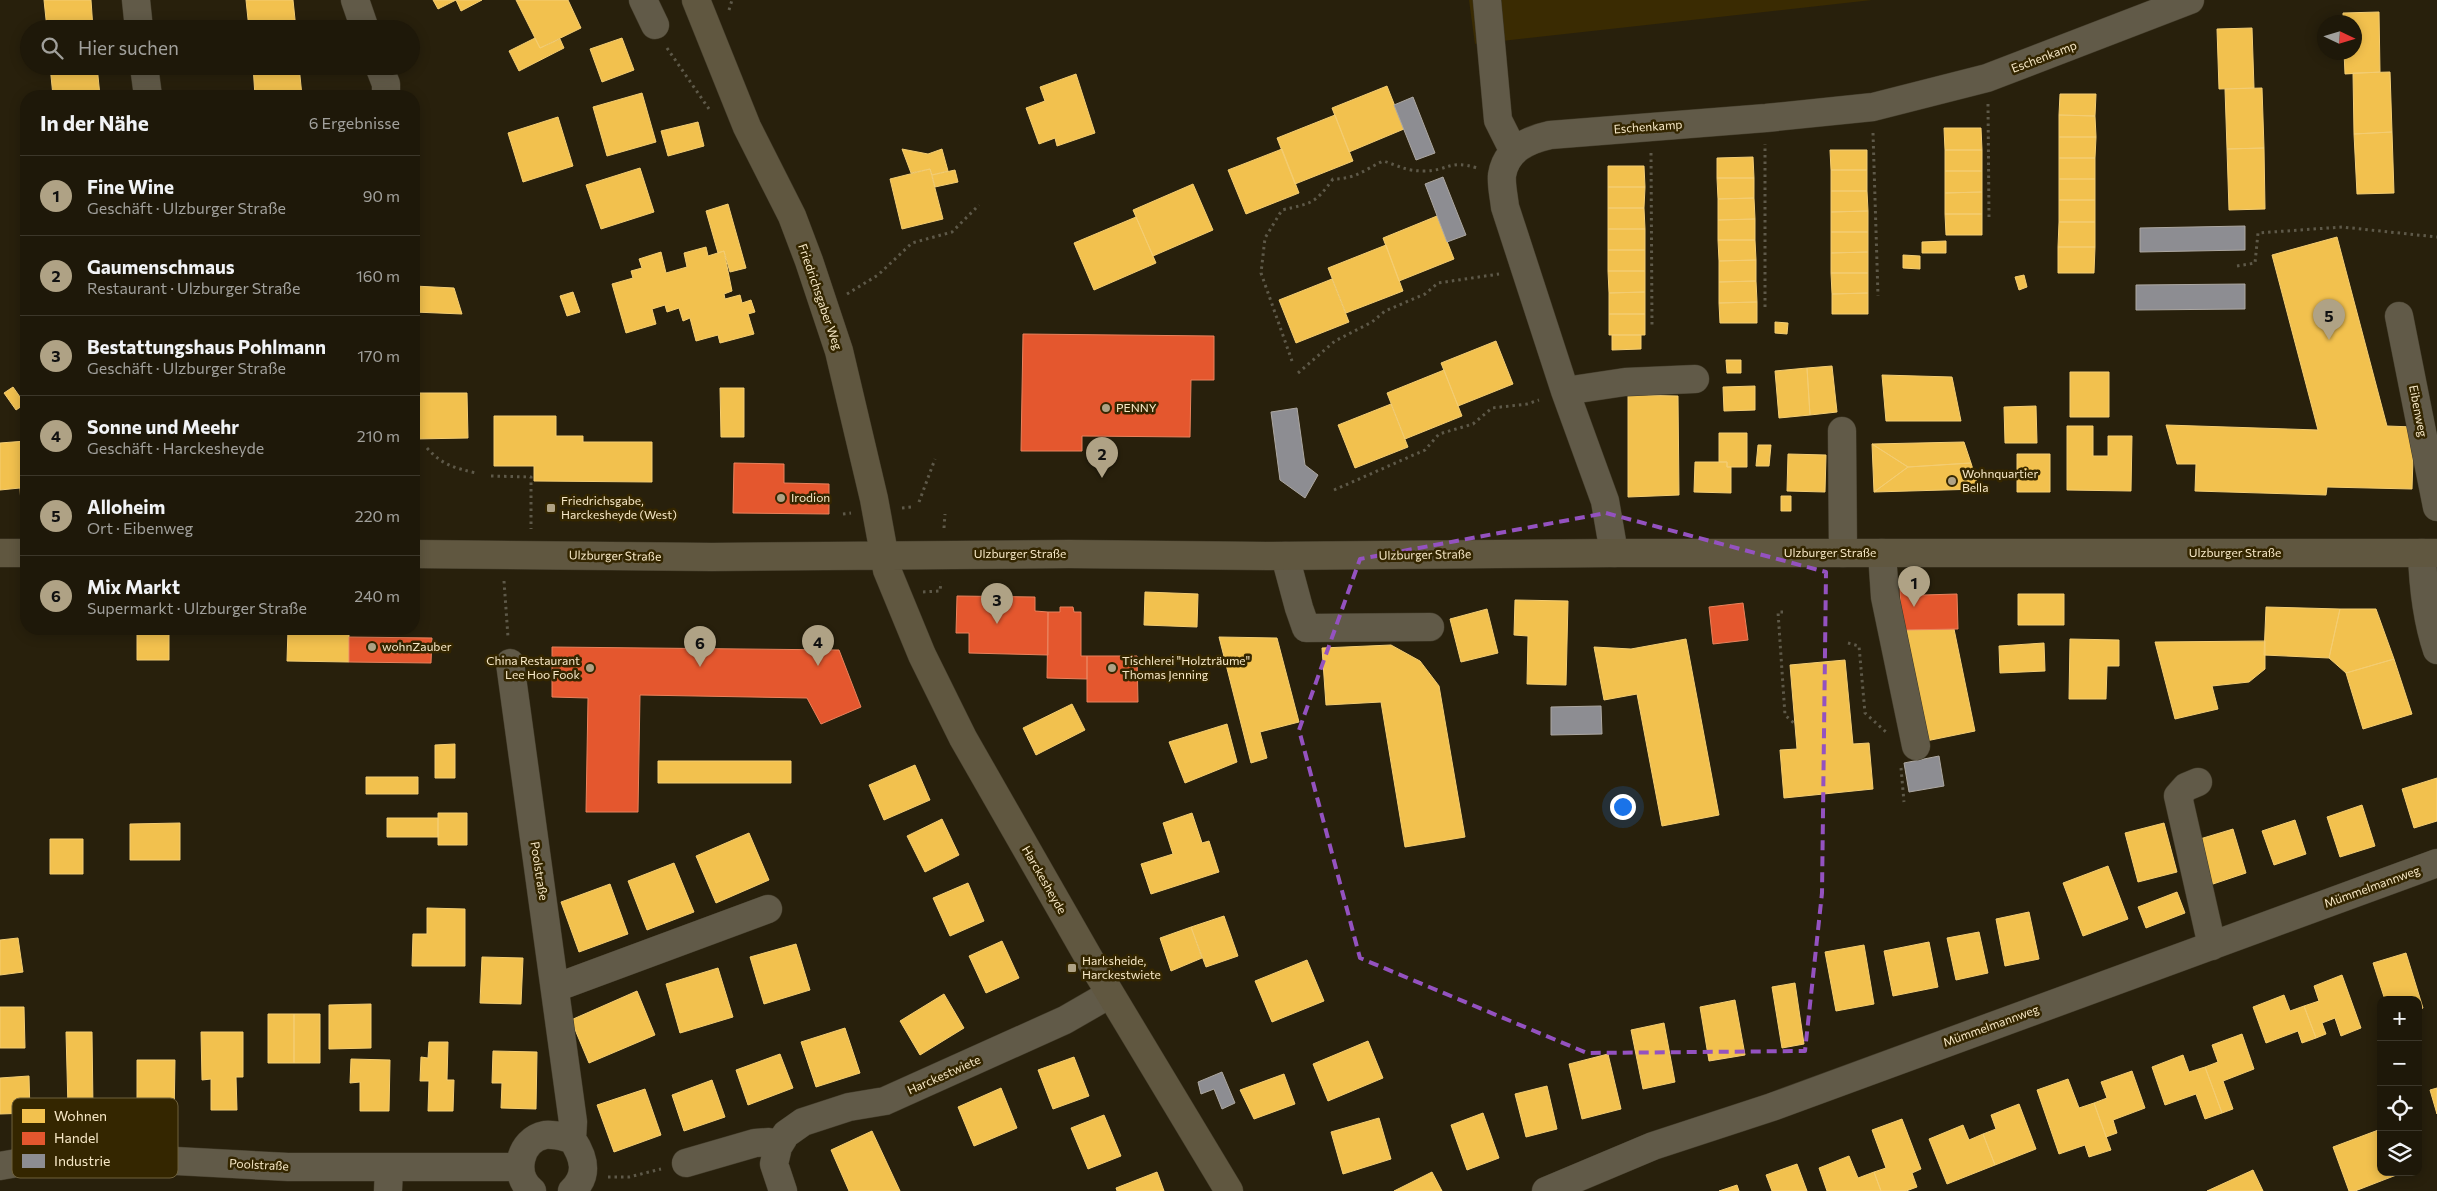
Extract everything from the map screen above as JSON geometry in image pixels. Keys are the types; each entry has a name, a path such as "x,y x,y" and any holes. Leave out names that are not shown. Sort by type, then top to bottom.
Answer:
{"main road":[{"name":"Friedrichsgaber Weg","path":"696,0 747,127 792,216 839,350 874,499 885,556"},
{"path":"0,553 20,553"},
{"name":"Ulzburger Straße","path":"420,554 712,558 1070,554 1285,556 1614,553 2430,553"},
{"name":"Harckesheyde","path":"885,556 888,570 922,655 944,703 1110,994 1230,1191"}],"street":[{"path":"136,0 138,20"},
{"path":"643,0 655,26"},
{"path":"1487,0 1498,120 1514,150 1502,175 1505,207 1565,391 1605,501 1614,553"},
{"name":"Eschenkamp","path":"1514,150 1531,139 1550,135 1766,118 1873,107 1987,78 2190,0"},
{"path":"145,75 147,90"},
{"path":"382,75 386,90"},
{"name":"Eibenweg","path":"2399,316 2437,507"},
{"path":"1565,391 1625,382 1696,379"},
{"path":"1842,431 1843,553"},
{"path":"1882,553 1902,749"},
{"path":"2430,553 2424,591 2430,627 2437,650"},
{"path":"1285,556 1306,628 1430,627"},
{"name":"Poolstraße","path":"510,663 573,1122 572,1139 582,1156 578,1182"},
{"path":"2198,782 2186,787 2178,796 2212,946"},
{"name":"Mümmelmannweg","path":"1546,1191 1653,1146 1772,1107 2437,863"},
{"path":"555,988 768,909"},
{"name":"Harckestwiete","path":"778,1147 786,1134 803,1122 849,1107 885,1101 1065,1020 1110,994"},
{"name":"Poolstraße","path":"178,1161 288,1167 389,1179 527,1184 523,1152 532,1142 543,1136 556,1135 572,1139"},
{"path":"686,1163 755,1143 769,1142 778,1147 774,1164 783,1191"}],"path":[{"path":"328,20 361,16"},
{"path":"655,26 666,47 711,111"},
{"path":"1987,78 1989,217"},
{"path":"1873,107 1878,296"},
{"path":"1765,307 1766,118"},
{"path":"1650,127 1652,326"},
{"path":"1292,361 1261,273 1262,251 1265,238 1282,210 1309,205 1319,198 1333,179 1344,179 1363,174 1383,161 1401,169 1426,171 1461,163 1502,175"},
{"path":"822,302 848,294 878,275 912,243 952,232 979,205"},
{"path":"2237,266 2255,263 2258,233 2342,227 2437,237"},
{"path":"1298,373 1335,341 1372,322 1385,311 1424,294 1438,283 1527,270"},
{"path":"1334,490 1425,450 1439,434 1473,424 1492,408 1528,404 1565,391"},
{"path":"427,448 437,460 454,468 476,473"},
{"path":"919,502 936,460"},
{"path":"491,476 531,477 528,555"},
{"path":"504,579 503,596 510,663"},
{"path":"1783,612 1778,612 1785,715 1795,724"},
{"path":"1848,643 1859,646 1865,713 1902,749 1904,802"},
{"path":"578,1182 591,1177 629,1177 686,1163"}],"highlighted area":[{"path":"1606,513 1826,572 1822,893 1805,1051 1587,1053 1360,958 1299,730 1360,559"}],"shaded area":[{"path":"1469,0 1872,0 1475,44"}],"building: Wohnen":[{"path":"44,0 91,0 92,20 46,20"},
{"path":"246,0 293,0 295,20 248,20"},
{"path":"433,0 456,0 438,9"},
{"path":"456,0 482,0 461,11"},
{"path":"516,0 568,0 581,28 540,48"},
{"path":"2379,12 2380,72 2345,74 2344,60 2362,60 2362,15 2343,15 2343,13"},
{"path":"2252,28 2254,88 2219,89 2217,29"},
{"path":"535,38 540,48 560,39 564,48 519,71 509,51"},
{"path":"622,38 634,70 602,82 590,49"},
{"path":"2390,72 2392,132 2354,134 2353,73"},
{"path":"1076,74 1095,133 1057,146 1055,138 1039,144 1026,108 1045,101 1040,87"},
{"path":"51,75 98,75 99,90 52,90"},
{"path":"254,75 300,75 301,90 255,90"},
{"path":"1387,86 1404,129 1349,152 1332,108"},
{"path":"2262,88 2264,148 2227,149 2225,89"},
{"path":"642,93 656,142 607,156 593,107"},
{"path":"2060,94 2096,94 2095,116 2059,115"},
{"path":"1335,115 1353,161 1295,184 1277,138"},
{"path":"2059,115 2095,116 2096,137 2059,137"},
{"path":"558,117 573,166 523,182 508,133"},
{"path":"698,122 704,146 668,156 661,131"},
{"path":"1944,128 1981,128 1982,150 1945,150"},
{"path":"2392,132 2394,193 2357,194 2354,134"},
{"path":"2059,137 2096,137 2095,158 2059,158"},
{"path":"2264,148 2265,209 2229,210 2227,149"},
{"path":"902,149 928,154 942,149 948,171 932,175 930,169 911,173"},
{"path":"1282,149 1299,193 1246,214 1228,170"},
{"path":"1830,150 1867,150 1867,170 1831,170"},
{"path":"1945,150 1982,150 1982,171 1945,171"},
{"path":"1753,157 1754,178 1717,178 1717,158"},
{"path":"2059,158 2095,158 2095,179 2059,179"},
{"path":"1608,166 1644,166 1645,187 1608,187"},
{"path":"640,168 654,212 601,229 586,185"},
{"path":"930,169 943,219 902,229 890,179"},
{"path":"955,170 958,182 935,187 932,175"},
{"path":"1831,170 1867,170 1867,191 1831,191"},
{"path":"1945,171 1982,171 1982,192 1945,193"},
{"path":"1717,178 1754,178 1754,198 1718,199"},
{"path":"2059,179 2095,179 2095,200 2059,200"},
{"path":"1193,184 1213,230 1153,256 1133,210"},
{"path":"1608,187 1645,187 1644,208 1608,208"},
{"path":"1831,191 1867,191 1868,211 1831,212"},
{"path":"1982,192 1982,214 1945,214 1945,193"},
{"path":"1754,198 1755,219 1718,220 1718,199"},
{"path":"2059,200 2095,200 2095,222 2059,222"},
{"path":"728,204 746,268 730,272 724,251 718,253 706,211"},
{"path":"1608,208 1644,208 1645,229 1608,229"},
{"path":"1868,211 1868,232 1831,232 1831,212"},
{"path":"1945,214 1982,214 1982,235 1946,235"},
{"path":"1437,216 1454,259 1399,281 1383,238"},
{"path":"1136,217 1156,263 1094,290 1074,243"},
{"path":"1755,219 1755,240 1718,240 1718,220"},
{"path":"2059,222 2095,222 2095,247 2058,247"},
{"path":"1608,229 1645,229 1645,250 1608,250"},
{"path":"1831,232 1868,232 1868,252 1831,253"},
{"path":"2337,237 2387,426 2414,427 2412,489 2327,487 2326,495 2195,491 2196,464 2177,464 2166,425 2318,430 2272,255"},
{"path":"1718,240 1755,240 1756,260 1719,261"},
{"path":"1946,241 1946,253 1922,253 1922,242"},
{"path":"1386,245 1403,291 1346,313 1328,268"},
{"path":"706,247 708,256 724,251 732,291 724,294 725,299 740,295 742,303 751,300 755,312 748,314 754,334 720,343 718,335 696,341 690,318 683,321 679,308 667,312 665,305 652,309 656,324 626,333 612,284 633,278 631,271 642,268 639,259 661,252 666,273 687,267 684,253"},
{"path":"2058,247 2095,247 2094,273 2058,273"},
{"path":"1608,250 1645,250 1645,271 1608,271"},
{"path":"1868,252 1868,273 1831,273 1831,253"},
{"path":"1903,255 1920,256 1920,269 1903,268"},
{"path":"1756,260 1756,281 1719,282 1719,261"},
{"path":"1608,271 1645,271 1645,292 1609,293"},
{"path":"1831,273 1868,273 1868,293 1832,294"},
{"path":"2024,275 2027,287 2019,290 2015,277"},
{"path":"1332,279 1349,322 1296,343 1279,300"},
{"path":"1756,281 1757,302 1719,303 1719,282"},
{"path":"420,286 454,288 462,314 420,312"},
{"path":"573,292 580,312 567,316 560,296"},
{"path":"1645,292 1645,314 1609,314 1609,293"},
{"path":"1868,293 1868,314 1832,314 1832,294"},
{"path":"1757,302 1757,323 1720,323 1719,303"},
{"path":"1609,314 1645,314 1645,335 1609,335"},
{"path":"1775,322 1788,323 1787,334 1775,333"},
{"path":"1612,335 1641,335 1641,349 1612,350"},
{"path":"1496,341 1513,384 1458,406 1441,363"},
{"path":"1726,360 1741,360 1741,373 1727,373"},
{"path":"1832,366 1837,412 1810,415 1807,368"},
{"path":"1807,368 1810,415 1779,418 1775,371"},
{"path":"1444,370 1462,416 1405,439 1387,393"},
{"path":"2070,372 2109,372 2109,417 2070,417"},
{"path":"1882,375 1952,377 1961,421 1886,421"},
{"path":"1755,386 1755,410 1724,411 1723,387"},
{"path":"13,387 20,397 20,407 16,410 4,393"},
{"path":"720,388 744,388 744,437 721,437"},
{"path":"420,393 467,393 468,438 420,439"},
{"path":"1628,395 1678,396 1679,495 1628,497"},
{"path":"1391,404 1408,447 1355,468 1338,425"},
{"path":"2036,406 2037,443 2005,443 2004,407"},
{"path":"494,416 556,416 556,436 583,436 583,442 652,442 652,482 534,481 534,466 494,466"},
{"path":"2067,426 2093,426 2093,456 2108,456 2108,436 2132,436 2131,491 2067,490"},
{"path":"1719,433 1747,433 1747,467 1727,467 1727,462 1719,462"},
{"path":"20,441 20,488 0,490 0,443"},
{"path":"1964,442 1971,463 1908,467 1872,444"},
{"path":"1872,444 1908,467 1874,492"},
{"path":"1758,445 1771,445 1769,466 1756,466"},
{"path":"1788,454 1826,455 1825,492 1787,491"},
{"path":"2017,454 2050,454 2050,492 2017,492"},
{"path":"1695,462 1727,462 1727,467 1731,467 1731,493 1694,492"},
{"path":"1971,463 1979,489 1874,492 1908,467"},
{"path":"1781,496 1791,496 1791,511 1781,511"},
{"path":"1145,592 1198,594 1197,627 1144,625"},
{"path":"2018,594 2064,594 2064,625 2018,625"},
{"path":"1515,600 1568,601 1566,685 1527,684 1528,636 1514,635"},
{"path":"2266,607 2340,609 2329,658 2264,655"},
{"path":"1487,609 1498,653 1461,662 1450,619"},
{"path":"2340,609 2376,609 2394,659 2346,673 2329,658"},
{"path":"1954,629 1975,731 1926,741 1903,630"},
{"path":"137,635 169,635 169,660 137,660"},
{"path":"288,635 349,635 349,662 287,661"},
{"path":"1219,637 1277,638 1299,722 1260,732 1267,758 1251,763"},
{"path":"1686,639 1719,815 1662,826 1637,694 1604,700 1594,647 1631,649"},
{"path":"2070,639 2119,640 2119,666 2107,666 2106,699 2069,699"},
{"path":"2265,641 2265,669 2249,682 2212,686 2218,709 2175,719 2155,642"},
{"path":"2044,643 2045,671 2000,673 1999,646"},
{"path":"1391,645 1420,661 1439,686 1465,837 1405,847 1381,702 1326,705 1322,648"},
{"path":"2394,659 2412,714 2363,729 2346,673"},
{"path":"1845,660 1853,744 1869,743 1873,789 1784,798 1780,750 1797,749 1790,665"},
{"path":"1072,704 1085,730 1036,755 1023,728"},
{"path":"1227,724 1237,762 1185,783 1169,742"},
{"path":"455,744 455,778 435,778 435,745"},
{"path":"658,761 791,761 791,783 658,783"},
{"path":"915,765 930,800 884,820 869,785"},
{"path":"366,777 418,777 418,794 366,794"},
{"path":"2437,778 2437,821 2414,828 2402,789"},
{"path":"2362,805 2375,846 2340,857 2327,817"},
{"path":"438,813 467,813 467,845 438,845"},
{"path":"1192,813 1202,843 1209,841 1219,872 1151,894 1141,864 1173,854 1163,823"},
{"path":"387,818 438,818 438,837 387,837"},
{"path":"942,819 959,855 925,872 907,836"},
{"path":"2295,820 2306,854 2274,865 2262,831"},
{"path":"180,823 180,860 130,860 130,824"},
{"path":"2164,823 2177,872 2138,882 2125,833"},
{"path":"2233,829 2246,873 2204,887 2190,842"},
{"path":"749,833 769,880 716,903 696,856"},
{"path":"50,839 83,839 83,874 50,874"},
{"path":"674,863 694,912 647,930 628,881"},
{"path":"2108,866 2128,919 2083,936 2063,883"},
{"path":"968,883 984,921 950,936 933,898"},
{"path":"610,884 628,934 579,952 561,902"},
{"path":"2177,892 2185,913 2146,928 2138,907"},
{"path":"427,908 465,909 465,966 412,966 413,934 427,934"},
{"path":"2029,912 2039,959 2005,966 1996,919"},
{"path":"1224,916 1238,956 1206,967 1191,927"},
{"path":"1191,927 1202,958 1171,971 1160,938"},
{"path":"1979,932 1988,973 1956,980 1947,938"},
{"path":"18,938 23,972 0,975 0,940"},
{"path":"1002,941 1019,978 986,993 969,956"},
{"path":"1929,942 1938,987 1893,996 1884,951"},
{"path":"796,944 810,990 764,1004 750,957"},
{"path":"1864,945 1874,1004 1836,1011 1825,952"},
{"path":"2406,953 2419,996 2384,996 2373,963"},
{"path":"482,957 523,958 521,1004 480,1003"},
{"path":"1307,960 1324,1001 1272,1022 1255,981"},
{"path":"718,968 733,1017 680,1033 666,984"},
{"path":"2342,975 2361,1028 2341,1036 2335,1018 2322,1023 2326,1034 2316,1038 2304,1006 2319,1001 2314,986"},
{"path":"1795,983 1804,1044 1782,1048 1772,987"},
{"path":"637,991 655,1035 589,1063 571,1020"},
{"path":"944,994 964,1028 920,1055 900,1021"},
{"path":"2284,995 2290,1011 2304,1006 2316,1038 2302,1043 2298,1031 2266,1043 2253,1007"},
{"path":"1735,1000 1745,1055 1709,1061 1700,1007"},
{"path":"371,1004 371,1048 329,1049 329,1005"},
{"path":"0,1007 24,1007 25,1048 0,1048"},
{"path":"268,1014 294,1014 294,1063 268,1063"},
{"path":"294,1014 320,1014 320,1063 294,1063"},
{"path":"1664,1023 1675,1082 1643,1089 1631,1030"},
{"path":"845,1028 860,1073 816,1087 801,1042"},
{"path":"66,1032 92,1032 93,1098 68,1098"},
{"path":"201,1032 243,1032 243,1077 236,1077 237,1110 211,1110 211,1079 202,1080"},
{"path":"2242,1034 2254,1069 2223,1081 2233,1109 2222,1113 2205,1067 2218,1062 2212,1045"},
{"path":"1368,1041 1383,1078 1328,1101 1313,1064"},
{"path":"429,1042 448,1042 447,1080 454,1080 453,1111 428,1111 429,1081 420,1081 421,1057 428,1058"},
{"path":"493,1051 537,1052 536,1109 501,1108 502,1083 492,1083"},
{"path":"780,1054 793,1088 748,1105 736,1070"},
{"path":"1608,1054 1621,1109 1582,1119 1569,1064"},
{"path":"2183,1055 2189,1072 2205,1067 2222,1113 2205,1119 2196,1094 2165,1105 2152,1067"},
{"path":"1074,1057 1089,1096 1053,1109 1038,1070"},
{"path":"351,1059 390,1060 389,1111 360,1111 360,1082 350,1083"},
{"path":"137,1060 175,1060 174,1098 137,1098"},
{"path":"2132,1071 2145,1108 2113,1120 2117,1133 2106,1137 2094,1103 2107,1098 2101,1082"},
{"path":"1284,1074 1295,1104 1254,1119 1240,1090"},
{"path":"29,1076 30,1098 12,1098 12,1114 0,1114 0,1078"},
{"path":"2068,1079 2079,1108 2094,1103 2111,1150 2089,1157 2085,1145 2059,1154 2037,1090"},
{"path":"712,1080 725,1117 684,1131 672,1095"},
{"path":"1547,1086 1557,1129 1526,1137 1515,1094"},
{"path":"1001,1088 1017,1128 974,1146 958,1107"},
{"path":"2437,1088 2437,1114 2430,1090"},
{"path":"645,1089 661,1135 614,1152 597,1105"},
{"path":"2019,1104 2036,1149 1995,1165 1983,1134 1996,1129 1991,1115"},
{"path":"1483,1113 1499,1158 1467,1170 1451,1125"},
{"path":"1104,1115 1121,1156 1088,1169 1071,1128"},
{"path":"1379,1118 1391,1159 1343,1174 1331,1132"},
{"path":"1902,1119 1921,1169 1912,1173 1917,1187 1906,1191 1881,1191 1874,1172 1886,1168 1872,1130"},
{"path":"1963,1125 1969,1140 1983,1134 1995,1165 1947,1184 1929,1139"},
{"path":"2377,1130 2377,1176 2394,1176 2355,1191 2349,1191 2333,1147"},
{"path":"872,1131 900,1191 849,1191 831,1150"},
{"path":"1849,1156 1858,1178 1874,1172 1881,1191 1827,1191 1819,1168"},
{"path":"1797,1164 1807,1191 1772,1191 1766,1175"},
{"path":"2253,1170 2263,1191 2207,1191"},
{"path":"1157,1172 1164,1191 1117,1191 1116,1188"},
{"path":"1432,1172 1442,1191 1394,1191"},
{"path":"1737,1185 1739,1191 1719,1191"}],"building: Handel":[{"name":"PENNY","path":"1023,334 1214,336 1214,380 1191,380 1190,437 1082,436 1082,451 1021,451"},
{"name":"Irodion","path":"734,463 784,464 784,483 829,484 829,514 733,513"},
{"path":"1923,588 1923,595 1957,594 1958,629 1901,630 1900,589"},
{"path":"957,596 1035,597 1035,611 1048,612 1048,655 969,653 969,633 956,633"},
{"path":"1743,603 1748,640 1713,644 1709,607"},
{"path":"1060,607 1073,607 1074,612 1081,612 1081,656 1087,656 1087,679 1047,678 1048,612 1060,612"},
{"path":"349,637 432,638 431,663 349,662"},
{"path":"552,647 839,650 861,707 821,724 807,698 640,695 638,812 586,812 588,698 552,697"},
{"name":"Tischlerei \"Holzträume\" Thomas Jenning","path":"1087,656 1137,656 1138,702 1087,702"}],"building: Industrie":[{"path":"1413,97 1435,153 1416,160 1394,105"},
{"path":"1443,177 1466,235 1447,242 1425,184"},
{"path":"2245,226 2245,250 2140,252 2140,228"},
{"path":"2245,284 2245,309 2136,310 2136,285"},
{"path":"1297,408 1305,465 1318,475 1305,498 1280,480 1271,412"},
{"path":"1601,706 1602,734 1551,735 1551,707"},
{"path":"1939,756 1944,786 1909,792 1904,763"},
{"path":"1222,1072 1235,1103 1222,1109 1214,1089 1201,1094 1198,1082"}],"place":[{"name":"Alloheim","path":"2329,340"},
{"name":"PENNY","path":"1106,408"},
{"name":"Gaumenschmaus","path":"1102,478"},
{"name":"Wohnquartier Bella","path":"1952,481"},
{"name":"Irodion","path":"781,498"},
{"name":"Friedrichsgabe, Harckesheyde (West)","path":"551,508"},
{"name":"Fine Wine","path":"1914,607"},
{"name":"Bestattungshaus Pohlmann","path":"997,624"},
{"name":"wohnZauber","path":"372,647"},
{"name":"Sonne und Meehr","path":"818,666"},
{"name":"Mix Markt","path":"700,667"},
{"name":"China Restaurant Lee Hoo Fook","path":"590,668"},
{"name":"Tischlerei \"Holzträume\" Thomas Jenning","path":"1112,668"},
{"name":"Harksheide, Harckestwiete","path":"1072,968"}]}
